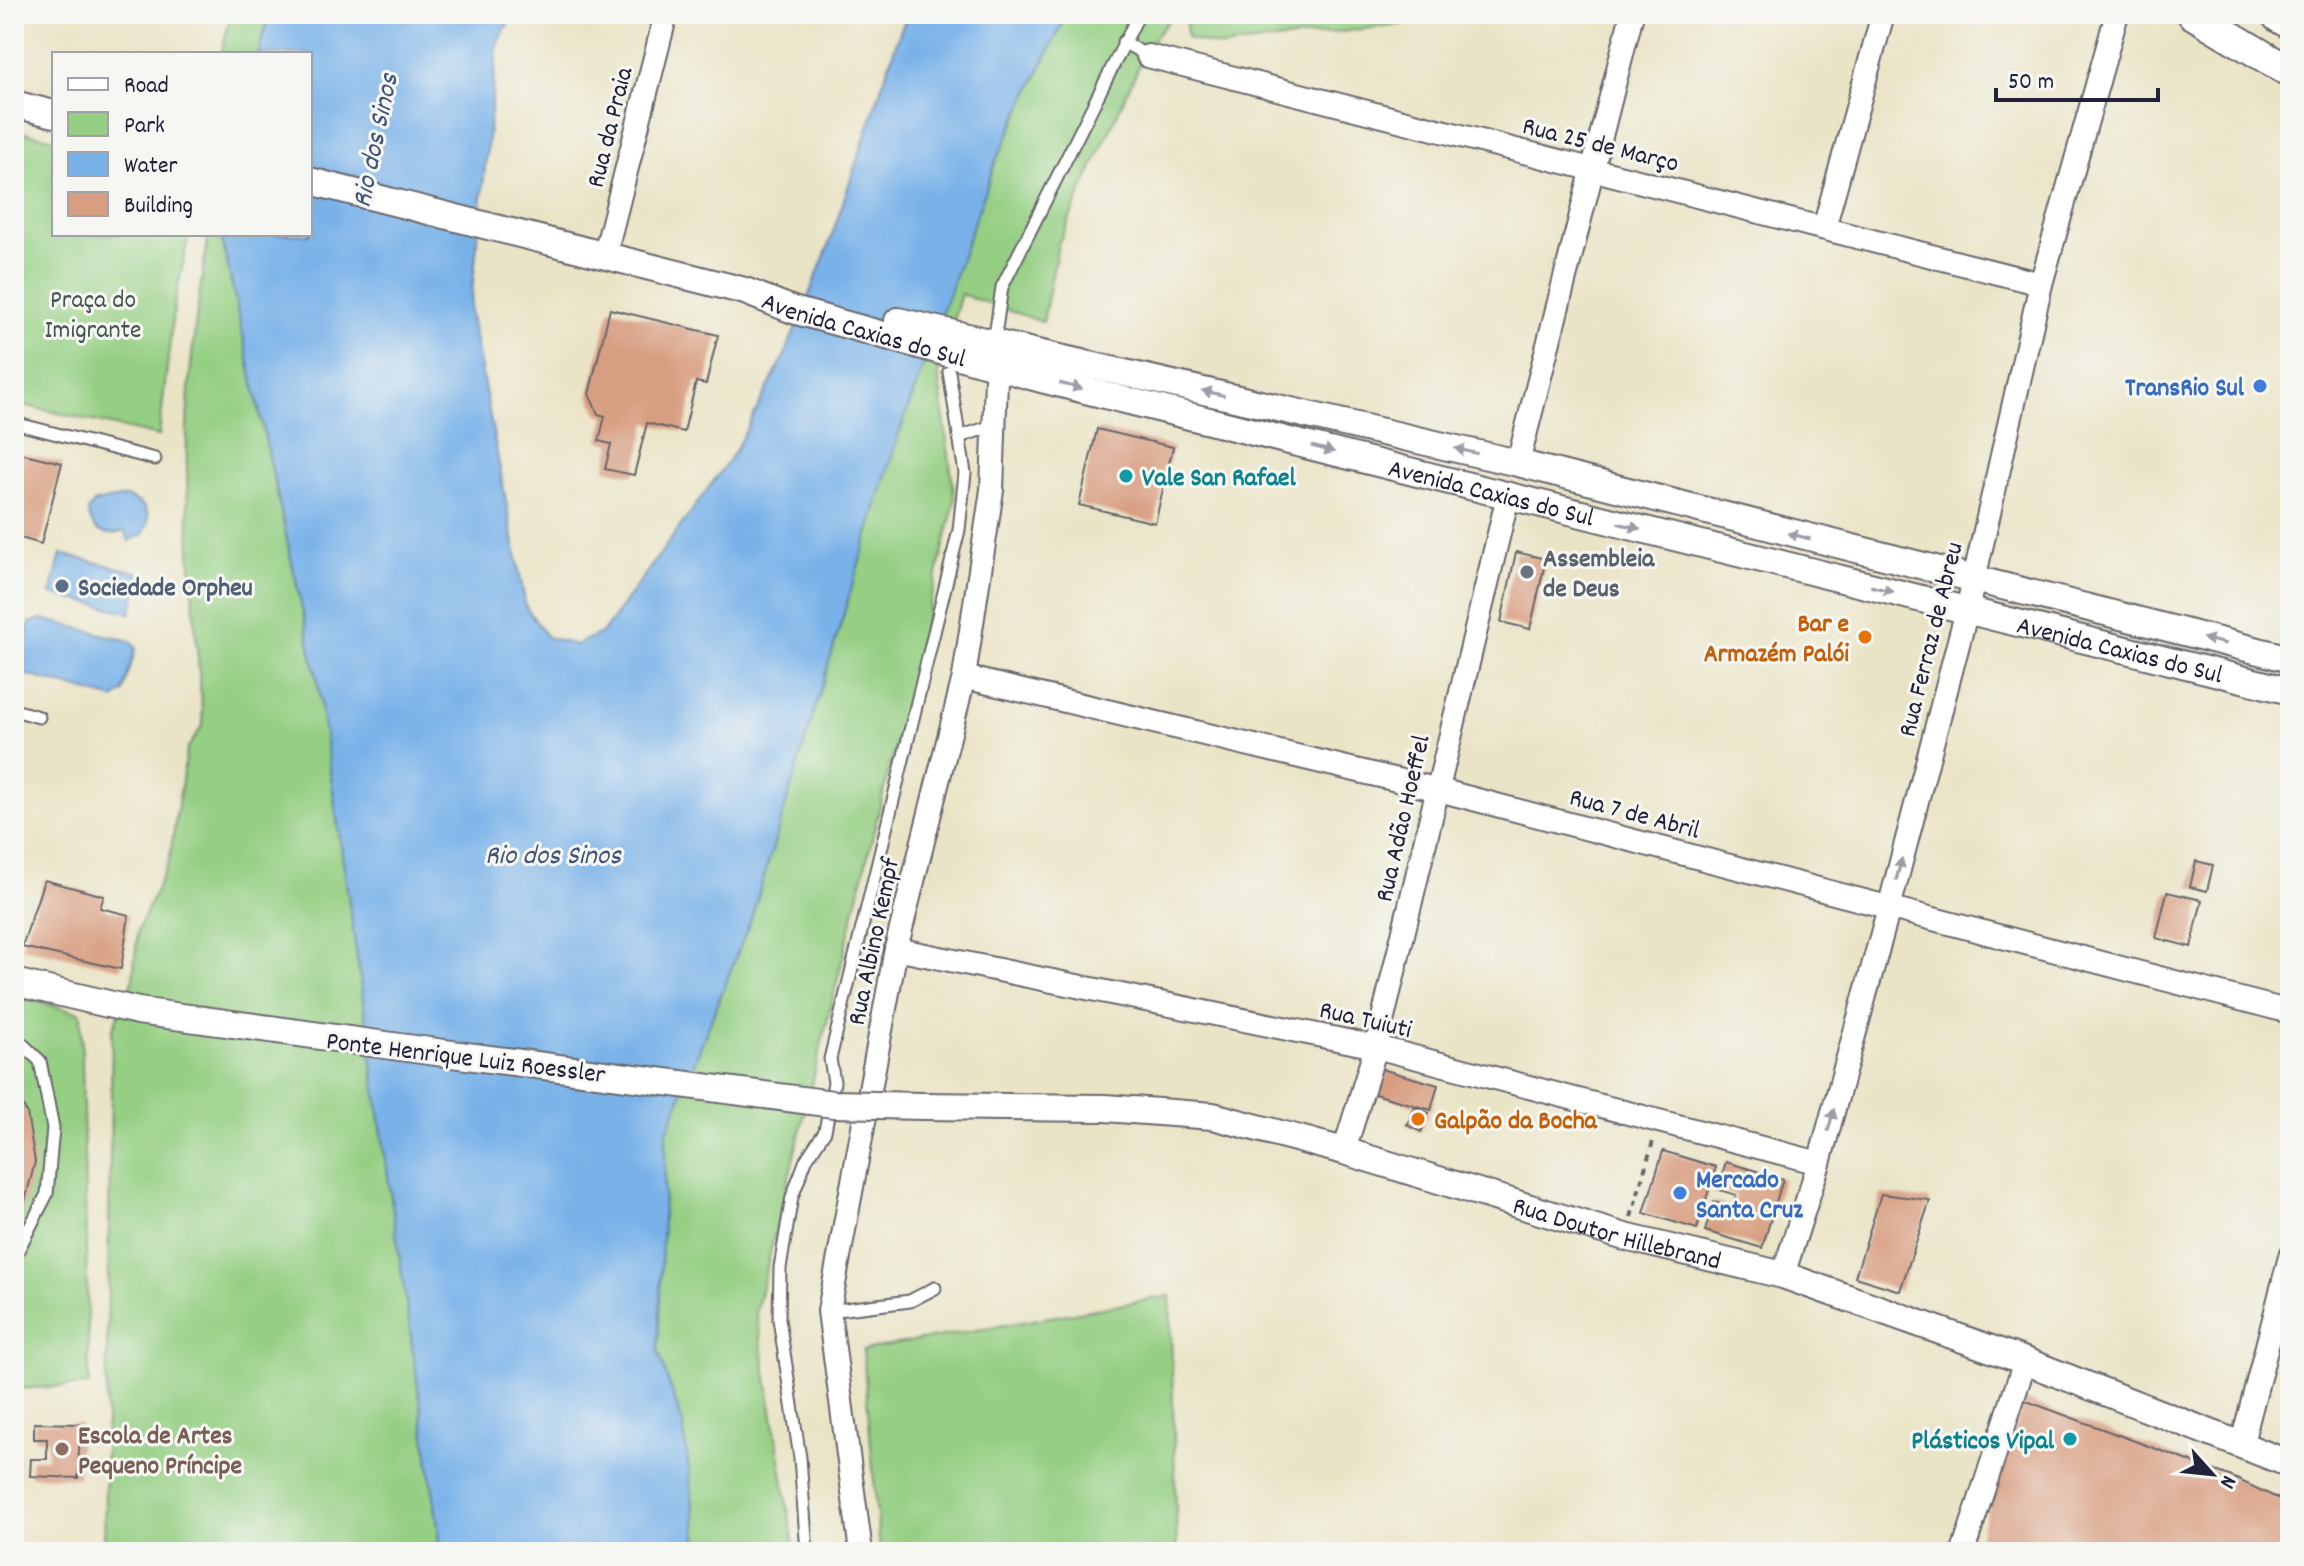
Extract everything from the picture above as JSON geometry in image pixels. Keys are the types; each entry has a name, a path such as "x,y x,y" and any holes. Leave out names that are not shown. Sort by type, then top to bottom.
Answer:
{"highway":[{"path":"2281,14 2290,19"}],"main road":[{"path":"2193,14 2290,72"}],"street":[{"name":"Rua da Praia","path":"605,254 666,14"},
{"path":"1518,463 1632,14"},
{"path":"1824,228 1883,14"},
{"name":"Rua Ferraz de Abreu","path":"1783,1275 1819,1163 1889,908 1974,582 2041,284 2117,14"},
{"name":"Rua 25 de Março","path":"1148,56 2041,284"},
{"path":"15,103 52,113"},
{"name":"Avenida Caxias do Sul","path":"312,181 794,304 945,351 997,354 1518,463 1974,582 2290,659"},
{"name":"Avenida Caxias do Sul","path":"997,354 1508,496 2290,691"},
{"name":"Rua Albino Kempf","path":"861,1552 829,1311 896,949 964,677 992,490 997,354"},
{"name":"Rua Adão Hoeffel","path":"1344,1151 1376,1047 1435,789 1508,496"},
{"name":"Rua 7 de Abril","path":"964,677 1435,789 2290,1012"},
{"name":"Rua Tuiuti","path":"896,949 1376,1047 1819,1163"},
{"name":"Ponte Henrique Luiz Roessler","path":"14,982 138,1011 281,1032 833,1104 922,1106"},
{"name":"Rua Doutor Hillebrand","path":"922,1106 1105,1108 1213,1116 1344,1151 1625,1237 1783,1275 2025,1361 2290,1464"},
{"path":"2242,1443 2290,1257"},
{"path":"1963,1552 2025,1361"}],"lane":[{"path":"997,354 996,329 1002,287 1139,14"},
{"path":"1123,42 1148,56"},
{"path":"807,1552 800,1458 779,1319 780,1268 792,1197 806,1160 825,1131 834,1082 830,1059 959,530 965,473 945,351"},
{"path":"14,423 155,459"},
{"path":"959,437 995,425"},
{"path":"14,710 39,717"},
{"path":"14,1036 40,1061 53,1128 47,1194 14,1258"},
{"path":"829,1311 910,1301 935,1288"}],"path":[{"path":"1625,1237 1659,1123"}],"green space":[{"path":"231,14 269,14 259,52 222,52"},
{"path":"1067,14 1174,14 1149,44 1058,244 1043,322 961,294 938,373 955,501 756,1311 795,1552 699,1552 683,1425 658,1350 666,1134 752,916 895,445 996,160"},
{"path":"1185,14 1440,14 1403,24 1222,47 1187,38"},
{"name":"Praça do Imigrante","path":"14,130 52,139 52,236 189,236 174,307 159,436 14,403"},
{"path":"209,236 221,236 317,678 438,1526 439,1552 104,1552 112,1031 133,978 138,930 169,861 187,749 203,725 189,539 187,464 190,378"},
{"path":"14,995 81,1013 89,1385 14,1389"},
{"path":"1170,1296 1177,1552 880,1552 863,1350"}],"water":[{"name":"Rio dos Sinos","path":"269,14 513,14 498,42 470,311 526,607 547,637 575,645 603,632 734,453 784,357 828,247 901,29 909,14 1067,14 996,160 895,445 752,916 666,1134 658,1350 683,1425 699,1552 439,1552 438,1526 317,678 221,236 312,236 312,52 259,52"},
{"path":"127,497 144,507 148,517 142,535 129,541 125,531 106,534 96,529 88,511 95,502"},
{"path":"61,554 140,573 131,613 51,594"},
{"path":"41,619 130,641 136,648 123,692 114,699 21,673 18,665 30,623"}],"building":[{"path":"610,309 718,335 706,384 696,382 684,432 647,423 634,475 605,469 611,444 599,441 605,416 598,414 589,394"},
{"name":"Vale San Rafael","path":"1097,429 1173,447 1155,523 1079,505"},
{"path":"16,452 62,463 41,544 14,536"},
{"path":"1516,552 1546,559 1530,629 1501,622"},
{"path":"2196,861 2213,865 2207,891 2190,887"},
{"path":"44,880 104,896 100,908 129,915 121,969 22,947"},
{"path":"2167,892 2202,900 2191,947 2156,938"},
{"path":"1378,1068 1438,1085 1431,1110 1371,1093"},
{"path":"14,1091 27,1113 35,1162 20,1220 14,1228"},
{"path":"1415,1107 1429,1113 1421,1132 1407,1125"},
{"path":"1663,1151 1716,1167 1697,1229 1644,1213"},
{"path":"1726,1162 1783,1179 1762,1248 1705,1231 1714,1202 1733,1208 1736,1195 1717,1189"},
{"path":"1881,1194 1930,1200 1900,1291 1855,1277"},
{"name":"Plásticos Vipal","path":"2024,1400 2232,1477 2290,1504 2290,1552 1974,1552"},
{"path":"34,1423 80,1424 78,1478 30,1476 31,1459 47,1459 47,1439 34,1439"}],"place":[{"name":"TransRio Sul","path":"2260,386"},
{"name":"Vale San Rafael","path":"1126,476"},
{"name":"Assembleia de Deus","path":"1527,572"},
{"name":"Sociedade Orpheu","path":"62,586"},
{"name":"Bar e Armazém Palói","path":"1865,637"},
{"name":"Galpão da Bocha","path":"1418,1119"},
{"name":"Mercado Santa Cruz","path":"1680,1193"},
{"name":"Plásticos Vipal","path":"2070,1439"},
{"name":"Escola de Artes Pequeno Príncipe","path":"62,1449"}]}
